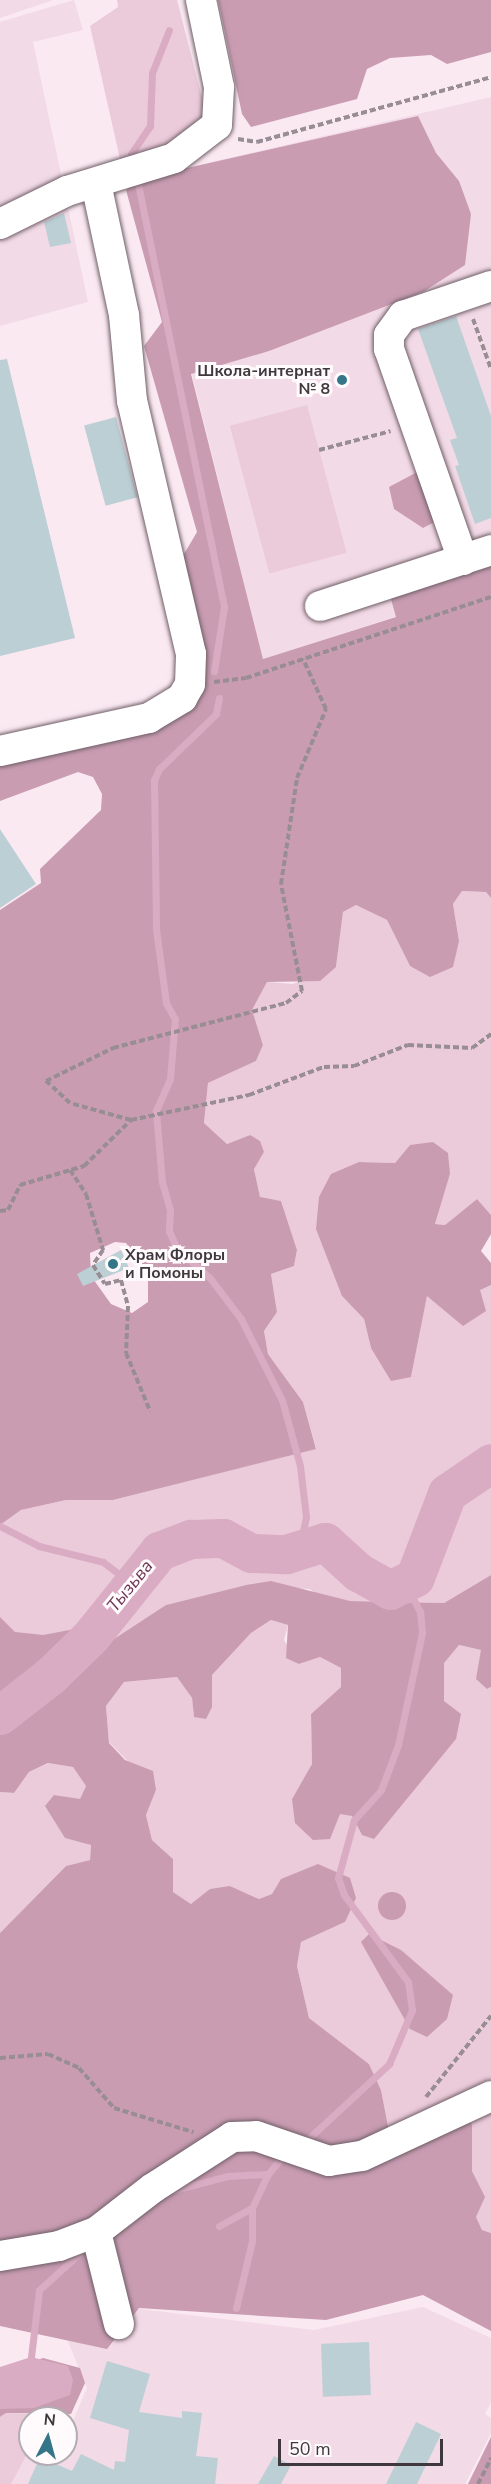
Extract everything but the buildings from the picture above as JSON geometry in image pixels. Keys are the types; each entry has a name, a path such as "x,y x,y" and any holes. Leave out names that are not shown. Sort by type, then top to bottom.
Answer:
{"street":[{"path":"0,224 96,183 174,158 217,125 219,87 211,34 201,0"},
{"path":"0,752 149,718 182,698 190,684 191,654 132,401 124,315 96,183"},
{"path":"463,560 389,349 389,335 403,316 478,291"},
{"path":"320,606 491,550"},
{"path":"0,2256 59,2246 96,2232 153,2188 232,2137 256,2136 330,2161 362,2156 491,2096"},
{"path":"96,2232 119,2324"}],"path":[{"path":"217,125 242,141 257,142 491,77"},
{"path":"478,291 491,369"},
{"path":"319,450 416,425"},
{"path":"190,684 246,678 491,597"},
{"path":"303,659 326,709 297,778 281,884 302,992 286,1003 113,1048 46,1081 70,1103 131,1120 249,1095 324,1066 354,1066 408,1045 472,1048 491,1034"},
{"path":"0,1211 8,1210 20,1185 70,1170 102,1152 131,1120"},
{"path":"70,1170 86,1194 103,1250 93,1264 105,1284 121,1280 128,1306 126,1353 150,1411"},
{"path":"419,2106 491,2016"},
{"path":"0,2058 48,2054 79,2068 114,2108 188,2132 232,2137"},
{"path":"478,2484 491,2458"}],"shaded area":[{"path":"0,0 53,0 0,18"},
{"path":"74,0 83,30 33,42 88,302 0,326 0,22"},
{"path":"117,0 177,0 208,121 200,136 120,159 90,26 118,7"},
{"path":"218,0 491,0 491,52 447,64 431,55 390,58 367,69 357,99 251,127 242,114"},
{"name":"Школа-интернат № 8","path":"491,97 491,586 263,659 143,178"},
{"path":"418,116 436,153 459,181 471,214 465,265 423,292 269,351 191,374 263,659 396,617 389,592 491,557 491,898 486,892 462,891 453,904 459,941 453,967 430,977 410,966 387,920 356,905 343,912 336,967 320,981 267,982 252,1010 263,1045 256,1061 208,1083 204,1123 227,1144 250,1135 260,1141 264,1152 254,1169 260,1197 281,1201 297,1250 294,1266 271,1274 277,1312 264,1331 268,1354 303,1402 316,1449 113,1500 66,1500 21,1510 0,1525 0,910 41,883 40,869 101,810 102,794 93,777 78,772 0,801 0,758 200,692 181,587 184,554 197,532 144,346 162,322 126,190 143,178","holes":["115,1242 126,1243 148,1272 148,1302 132,1313 111,1304 91,1276 90,1253"]},
{"path":"307,405 347,553 269,573 230,426"},
{"path":"421,470 442,518 423,528 394,509 389,487"},
{"path":"462,891 486,892 491,898 491,1215 477,1199 445,1225 435,1224 450,1174 410,1145 395,1163 359,1162 342,1296 364,1319 371,1348 411,1377 427,1295 491,1285 491,1575 444,1603 326,1599 309,1589 246,1585 166,1605 0,1734 0,1525 21,1510 66,1500 113,1500 316,1448 303,1402 268,1354 264,1331 277,1312 271,1274 294,1266 297,1250 281,1201 260,1198 254,1168 264,1152 250,1135 227,1144 204,1123 208,1083 256,1061 263,1045 252,1010 267,982 293,984 336,967 343,912 356,905 387,920 410,966 459,941 453,904"},
{"path":"433,1142 448,1153 450,1174 435,1224 445,1225 477,1199 491,1215 491,1234 481,1251 491,1263 491,1285 480,1290 486,1311 463,1326 427,1296 411,1377 391,1381 371,1348 364,1319 342,1296 316,1229 319,1197 331,1174 359,1162 395,1163 410,1145"},
{"path":"491,1575 491,1687 487,1689 476,1679 481,1650 459,1645 444,1663 444,1701 461,1714 456,1739 374,1839 362,1835 352,1816 340,1814 330,1839 313,1840 295,1823 292,1799 312,1764 311,1714 341,1687 341,1668 320,1657 299,1664 286,1658 288,1625 271,1620 251,1633 212,1675 212,1707 206,1719 194,1717 192,1698 177,1677 124,1682 106,1706 109,1743 125,1760 153,1771 156,1790 146,1815 152,1840 173,1859 173,1892 191,1904 210,1889 230,1886 259,1899 272,1894 281,1879 318,1864 350,1878 356,1898 345,1922 301,1942 297,1966 309,2018 369,2064 381,2090 389,2131 464,2111 472,2125 472,2171 485,2197 476,2217 482,2230 491,2233 491,2331 423,2295 326,2320 139,2308 107,2349 0,2326 0,1933 66,1866 90,1860 91,1845 65,1838 45,1806 54,1795 80,1799 86,1786 73,1767 48,1763 29,1772 14,1793 0,1792 0,1617 15,1632 43,1635 75,1629 105,1645 166,1605 246,1585 271,1581 350,1601 444,1603"},
{"path":"271,1620 288,1625 284,1640 299,1664 320,1657 341,1668 341,1687 311,1714 312,1764 292,1799 352,1816 362,1835 444,1701 444,1662 459,1645 481,1650 487,1689 491,1687 491,2233 482,2230 476,2217 484,2197 472,2171 472,2125 389,2130 381,2090 369,2064 309,2018 297,1966 301,1942 345,1922 282,1879 272,1894 259,1899 230,1886 191,1904 173,1892 173,1859 152,1840 146,1815 156,1790 109,1742 106,1706 124,1682 177,1677 192,1698 194,1717 212,1707 212,1675 251,1633"},
{"path":"49,1763 73,1767 86,1786 80,1800 54,1795 65,1838 91,1844 90,1860 66,1866 0,1933 0,1792 14,1793 29,1772"},
{"path":"392,1892 402,1896 406,1906 402,1916 392,1920 382,1916 378,1906 382,1896"},
{"path":"369,1934 401,1950 453,1995 447,2019 427,2037 410,2029 361,1942"},
{"path":"423,2307 491,2338 491,2402 485,2414 491,2418 491,2433 465,2484 11,2484 21,2466 78,2466 78,2409 87,2388 64,2332 132,2308 314,2330"},
{"path":"31,2357 68,2366 73,2380 70,2395 40,2406 0,2409 0,2367"},
{"path":"43,2358 80,2368 85,2383 75,2406 18,2406 18,2413 6,2413 0,2417 0,2375"},
{"path":"6,2413 18,2414 18,2466 21,2466 11,2484 0,2484 0,2417"},
{"path":"491,2437 491,2484 468,2484"}],"waterway":[{"path":"131,154 150,126 152,73 169,30"},
{"path":"138,184 224,607 214,671"},
{"path":"219,698 216,714 159,769 154,780 156,929 166,1003 175,1019 170,1079 156,1111 162,1182 170,1210 169,1231 177,1249 210,1278 241,1319 282,1400 300,1466 306,1517 299,1549"},
{"name":"Тызьва","path":"0,1715 50,1676 91,1636 159,1551 191,1539 223,1538 251,1553 286,1554 325,1542 358,1572 390,1590 415,1577 447,1493 491,1463"},
{"path":"0,1526 39,1546 103,1562 130,1582"},
{"path":"310,2137 389,2064 412,2010 408,1982 344,1895 338,1878 354,1820 381,1790 398,1745 422,1633 420,1612 406,1585"},
{"path":"236,2308 252,2241 252,2208 268,2174 285,2154"},
{"path":"174,2190 228,2176 268,2174"},
{"path":"219,2226 252,2208"},
{"path":"31,2357 39,2290 82,2251"}],"place":[{"name":"Школа-интернат № 8","path":"342,380"},
{"name":"Храм Флоры и Помоны","path":"113,1264"}]}
